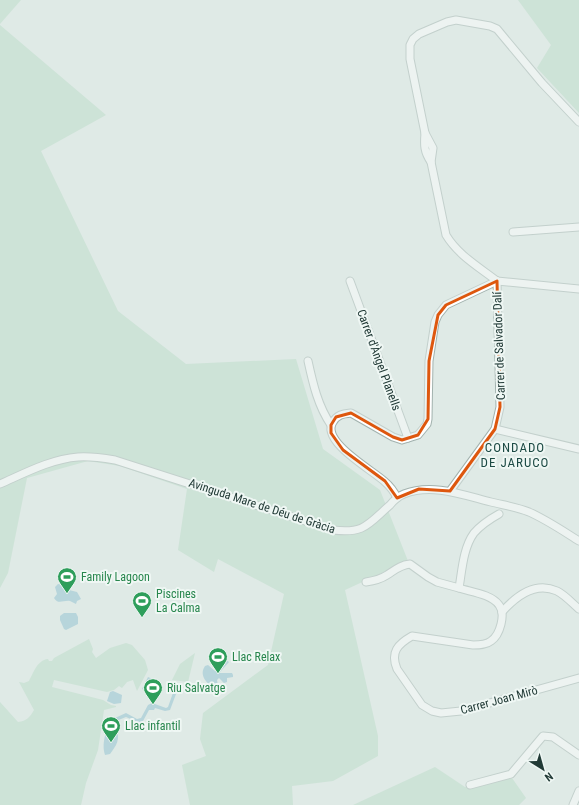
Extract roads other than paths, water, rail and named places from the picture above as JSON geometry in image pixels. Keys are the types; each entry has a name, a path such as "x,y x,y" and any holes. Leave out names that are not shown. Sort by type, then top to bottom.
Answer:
{"street":[{"name":"Carrer de Salvador Dalí","path":"450,492 495,428 500,406 497,281 459,252 451,244 446,235 431,162 424,150 426,133 410,59 410,45 414,38 419,34 447,22 456,20 490,26 497,29 542,83 579,122"},
{"path":"514,232 579,227"},
{"name":"Carrer d'Àngel Planells","path":"350,281 408,438"},
{"path":"397,498 393,489 385,481 343,450 331,433 331,425 336,417 351,413 393,437 402,440 418,435 427,424 428,361 434,322 446,305 497,281 579,289"},
{"path":"308,361 314,389 323,414 331,425"},
{"path":"495,428 579,449"},
{"name":"Avinguda Mare de Déu de Gràcia","path":"0,484 47,464 62,460 79,457 115,460 333,530 346,532 359,530 368,525 397,498 404,494 419,489 450,492 501,504 527,512 543,519 579,541"},
{"path":"499,514 501,504"},
{"path":"459,588 467,549 474,534 486,522 513,508"},
{"path":"366,582 374,581 386,576 395,569 410,564 428,577 446,585 487,596 499,605 502,612 512,600 538,587 548,588 558,592 579,609"},
{"name":"Carrer Joan Mirò","path":"502,612 500,628 496,637 490,642 482,645 412,636 397,647 394,655 394,662 397,669 422,705 432,711 441,713 461,711 579,678"},
{"path":"470,785 511,774 543,736 553,737 579,755"},
{"path":"568,805 577,794"},
{"path":"573,805 577,794"}],"water":[{"name":"Family Lagoon","path":"58,584 63,585 65,589 77,592 81,599 77,601 76,604 70,601 57,601 54,598 57,594 55,587"},
{"path":"64,613 76,613 78,617 78,624 66,630 64,629 60,616"},
{"name":"Llac Relax","path":"226,660 229,662 219,673 232,673 233,677 227,678 227,682 224,683 219,678 217,680 218,686 213,688 204,678 203,669 208,665 215,671 219,663"},
{"path":"148,677 157,681 150,693 142,689"},
{"name":"Riu Salvatge","path":"175,685 178,686 180,690 176,694 170,710 165,711 155,708 154,710 149,710 143,721 140,723 126,717 116,721 114,725 110,725 107,721 110,717 115,718 126,713 137,719 141,718 148,705 152,703 166,708 168,707 173,693 172,687"},
{"path":"113,691 122,695 121,703 114,704 107,701 110,692"},
{"name":"Llac infantil","path":"109,727 116,728 118,739 110,754 105,755 104,741"}],"place":[{"name":"Family Lagoon","path":"67,594"},
{"name":"Piscines La Calma","path":"142,618"},
{"name":"Llac Relax","path":"218,674"},
{"name":"Riu Salvatge","path":"153,705"},
{"name":"Llac infantil","path":"111,743"}],"district":[{"name":"CONDADO DE JARUCO","path":"515,454"}]}
